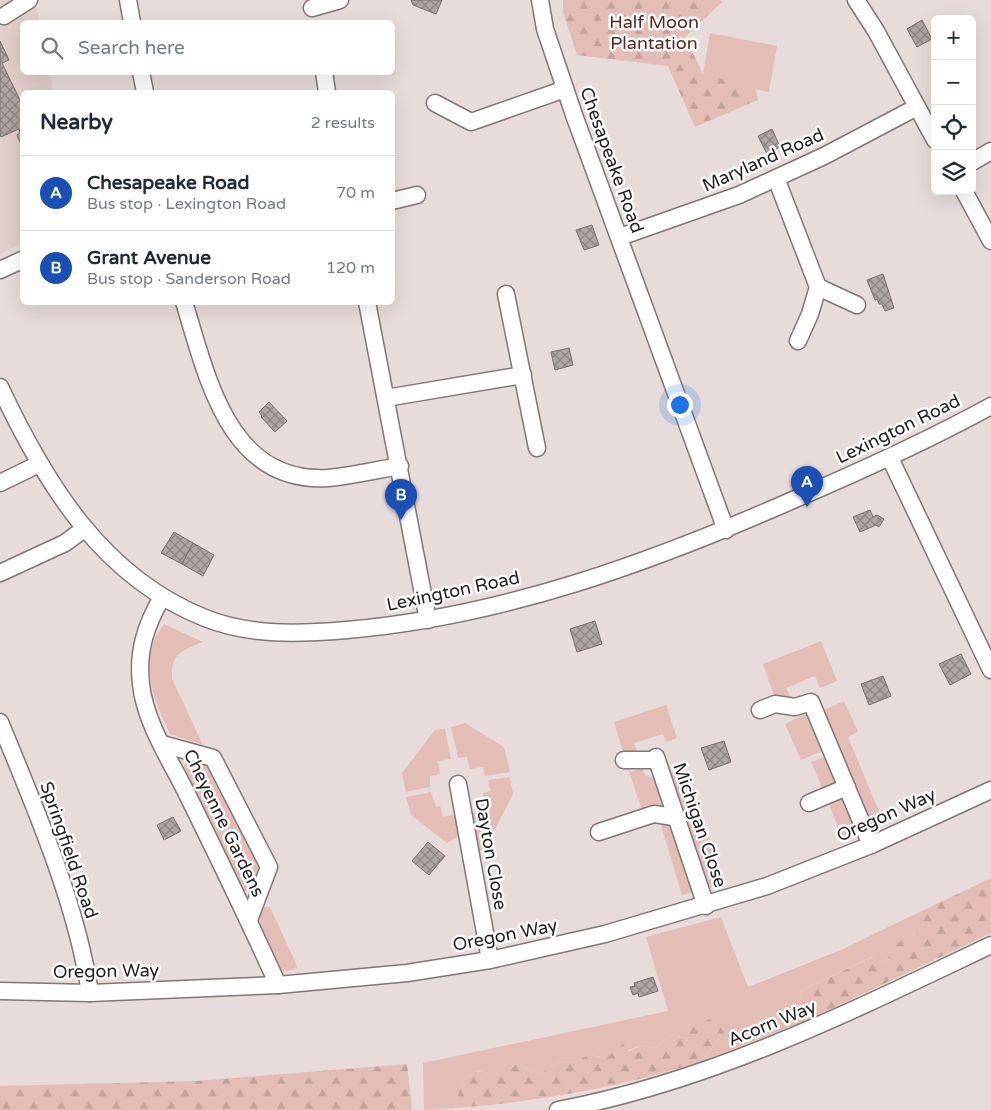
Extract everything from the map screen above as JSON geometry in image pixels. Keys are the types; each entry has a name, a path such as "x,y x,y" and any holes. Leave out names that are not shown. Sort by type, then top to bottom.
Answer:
{"street":[{"path":"4,16 29,0"},
{"path":"128,0 132,20"},
{"path":"313,10 340,0"},
{"name":"Chesapeake Road","path":"540,0 545,29 565,89 726,530"},
{"path":"856,0 876,31 931,133"},
{"path":"142,75 145,90"},
{"path":"324,75 327,90"},
{"path":"435,103 471,122 565,89"},
{"name":"Maryland Road","path":"620,237 739,195 824,156 917,107"},
{"path":"976,160 991,151"},
{"path":"776,178 818,287 810,314 798,341"},
{"path":"395,200 417,195"},
{"path":"966,195 991,241"},
{"path":"0,270 20,261"},
{"path":"818,287 857,305"},
{"path":"506,294 537,448"},
{"path":"185,305 213,395 242,443 259,457 281,470 297,475 327,478 400,466"},
{"path":"368,305 400,466 428,620"},
{"path":"386,398 523,375"},
{"name":"Lexington Road","path":"0,389 39,464 84,529 106,554 133,577 162,597 205,618 259,631 292,633 329,632 428,620 568,586 726,530 890,458 991,406"},
{"path":"890,458 991,670"},
{"path":"0,483 39,464"},
{"path":"0,573 65,542 84,529"},
{"name":"Cheyenne Gardens","path":"162,597 150,618 143,639 139,664 143,695 162,744 249,920 278,985"},
{"path":"760,710 775,704 795,707 811,702 871,845"},
{"name":"Springfield Road","path":"0,722 38,818 71,915 86,969 90,993"},
{"name":"Cheyenne Gardens","path":"162,744 213,758 269,868 249,920"},
{"name":"Michigan Close","path":"624,760 656,759 674,817 706,906"},
{"name":"Dayton Close","path":"458,784 490,960"},
{"path":"809,803 847,787"},
{"name":"Oregon Way","path":"0,991 90,993 278,985 406,973 490,960 605,934 706,906 788,878 871,845 991,790"},
{"path":"600,832 654,814 674,817"},
{"name":"Acorn Way","path":"558,1110 647,1089 736,1060 796,1036 991,945"}],"shaded area":[{"path":"0,0 35,0 39,20 20,20 20,75 49,75 53,90 20,90 20,244 0,254"}],"green space":[{"name":"Half Moon Plantation","path":"563,0 721,0 722,2 685,37 703,74 755,87 758,100 695,127 668,66 577,55 563,12"},
{"path":"710,33 777,46 769,92 702,79"},
{"path":"164,624 203,642 179,654 173,663 172,679 203,745 170,734 158,707 150,679 149,665 156,637"},
{"path":"821,641 837,681 820,688 815,676 786,688 792,700 776,701 763,664"},
{"path":"844,701 858,732 848,737 884,823 877,826 869,823 824,710"},
{"path":"666,705 677,738 666,742 663,734 634,743 638,754 624,755 614,722"},
{"path":"809,712 825,750 801,760 785,724"},
{"path":"465,723 504,747 510,772 485,776 483,767 470,769 467,757 458,758 451,727"},
{"path":"445,729 451,759 438,761 440,774 430,776 430,787 406,792 402,773 435,730"},
{"path":"827,756 836,781 832,788 824,792 811,762"},
{"path":"193,759 206,763 261,866 256,882 249,890 245,891 241,886 184,770 184,765"},
{"path":"683,767 725,882 717,889 709,887 671,772"},
{"path":"628,768 631,772 642,768 645,775 659,780 669,810 643,814"},
{"path":"510,777 513,794 485,849 477,851 470,814 482,811 480,800 484,799 483,793 490,791 488,780"},
{"path":"431,792 436,807 440,806 443,817 455,814 459,836 447,843 411,815 406,797"},
{"path":"836,797 846,800 858,833 843,842 828,800"},
{"path":"659,819 669,820 694,892 682,895"},
{"path":"991,878 991,933 808,1020 800,991 874,956 880,962 888,959 891,946 922,931 907,918"},
{"path":"262,907 270,907 298,968 283,972 258,923"},
{"path":"721,917 748,987 843,949 907,918 923,931 892,946 888,959 880,962 873,956 800,991 808,1020 702,1061 724,1032 686,1038 671,1035 655,1048 642,1045 607,1058 589,1055 575,1062 562,1061 539,1074 517,1064 501,1074 476,1071 461,1084 455,1108 424,1110 423,1063 668,1011 646,937"},
{"path":"713,1018 724,1032 702,1061 664,1073 575,1093 455,1108 461,1084 476,1071 501,1074 517,1064 539,1074 562,1061 575,1062 589,1055 607,1058 622,1043 629,1051 642,1045 655,1048 671,1035 686,1038 691,1026"},
{"path":"407,1064 412,1110 0,1110 0,1086 196,1081"}],"building":[{"path":"411,0 442,0 436,14 413,5"},
{"path":"922,20 931,40 917,47 907,29"},
{"path":"0,41 9,60 2,63 20,100 20,133 19,129 1,137"},
{"path":"772,129 780,147 767,154 758,136"},
{"path":"592,225 599,245 584,250 576,230"},
{"path":"883,274 894,308 885,311 882,304 879,304 877,299 875,300 867,280"},
{"path":"569,348 573,365 555,370 551,352"},
{"path":"269,402 287,421 275,432 261,417 259,412"},
{"path":"870,510 873,517 877,515 884,519 879,527 876,525 860,532 853,517"},
{"path":"174,532 193,543 182,564 161,553"},
{"path":"193,543 214,555 203,576 182,564"},
{"path":"595,621 602,644 577,652 570,629"},
{"path":"961,654 971,674 950,685 939,664"},
{"path":"883,676 891,696 869,705 861,684"},
{"path":"724,741 731,762 709,770 701,748"},
{"path":"173,817 181,831 164,840 157,825"},
{"path":"428,842 445,856 429,875 412,861"},
{"path":"653,977 658,991 639,997 638,993 633,995 630,987 635,986 634,983"}],"place":[{"name":"Chesapeake Road","path":"807,507"},
{"name":"Grant Avenue","path":"401,520"}]}
